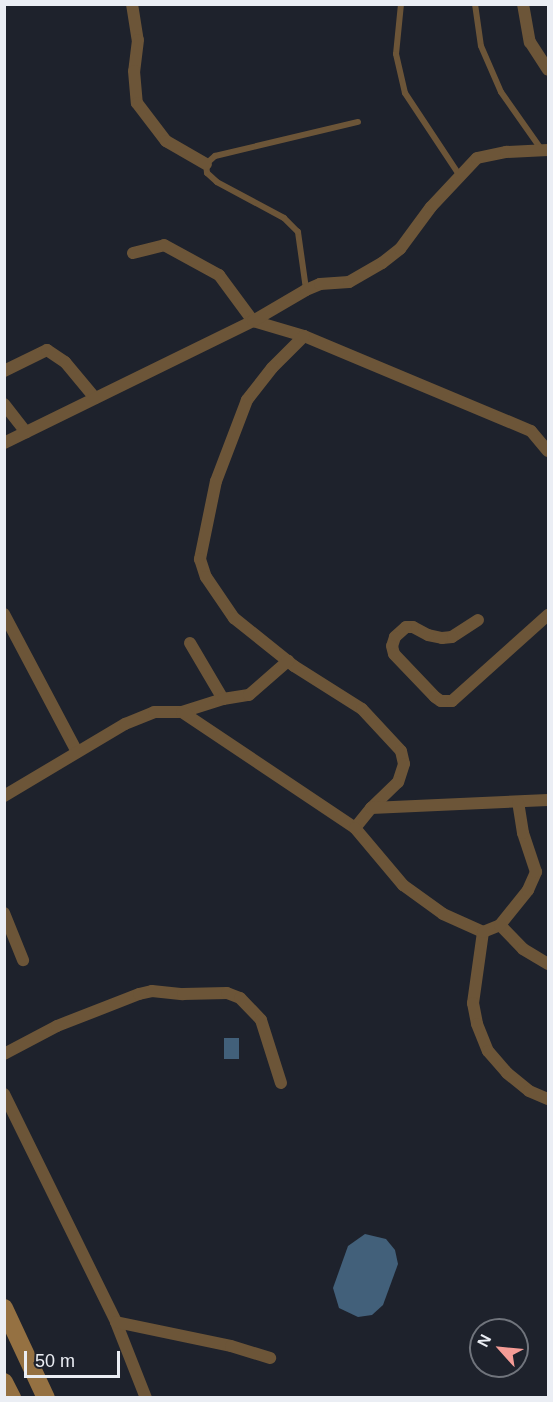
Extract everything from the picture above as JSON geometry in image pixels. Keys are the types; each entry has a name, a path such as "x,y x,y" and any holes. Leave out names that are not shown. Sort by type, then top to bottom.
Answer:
{"main road":[{"path":"4,1308 46,1398"},
{"path":"4,1382 12,1398"}],"street":[{"path":"132,4 138,40 134,71 136,103 166,141 206,164"},
{"path":"523,4 530,42 549,70"},
{"path":"4,443 253,321 306,290 320,284 349,282 382,263 400,249 431,207 477,158 506,152 545,150"},
{"path":"133,253 164,245 219,275 253,321 304,336 531,431 549,451"},
{"path":"304,336 272,368 247,400 216,481 200,559 206,578 234,618 288,661 362,709 400,751 404,764 398,783 371,808 355,828"},
{"path":"4,371 47,350 65,362 95,398"},
{"path":"4,404 26,432"},
{"path":"4,614 77,752"},
{"path":"478,620 452,637 442,638 428,635 413,627 406,627 395,637 392,646 394,654 435,697 441,701 452,701 549,615"},
{"path":"190,643 223,699"},
{"path":"4,796 125,724 154,712 182,712 223,699 249,695 288,661"},
{"path":"182,712 355,828 403,885 443,914 483,932 500,925 528,890 536,872 523,833 518,803"},
{"path":"371,808 549,800"},
{"path":"4,913 23,960"},
{"path":"500,925 523,949 549,964"},
{"path":"483,932 473,1003 477,1024 488,1051 507,1073 529,1091 549,1099"},
{"path":"4,1054 57,1026 139,994 152,991 183,994 227,993 240,998 261,1020 281,1083"},
{"path":"4,1094 116,1322 146,1398"},
{"path":"116,1322 231,1346 270,1358"}],"lane":[{"path":"400,4 396,54 405,93 460,176"},
{"path":"475,4 481,46 501,92 545,150"},
{"path":"306,290 298,231 284,218 217,182 207,173 206,164 215,156 358,122"}],"water":[{"path":"224,1038 239,1038 239,1059 224,1059"},
{"path":"365,1234 386,1239 395,1250 398,1264 383,1305 372,1315 358,1317 339,1308 333,1288 348,1246"}]}
